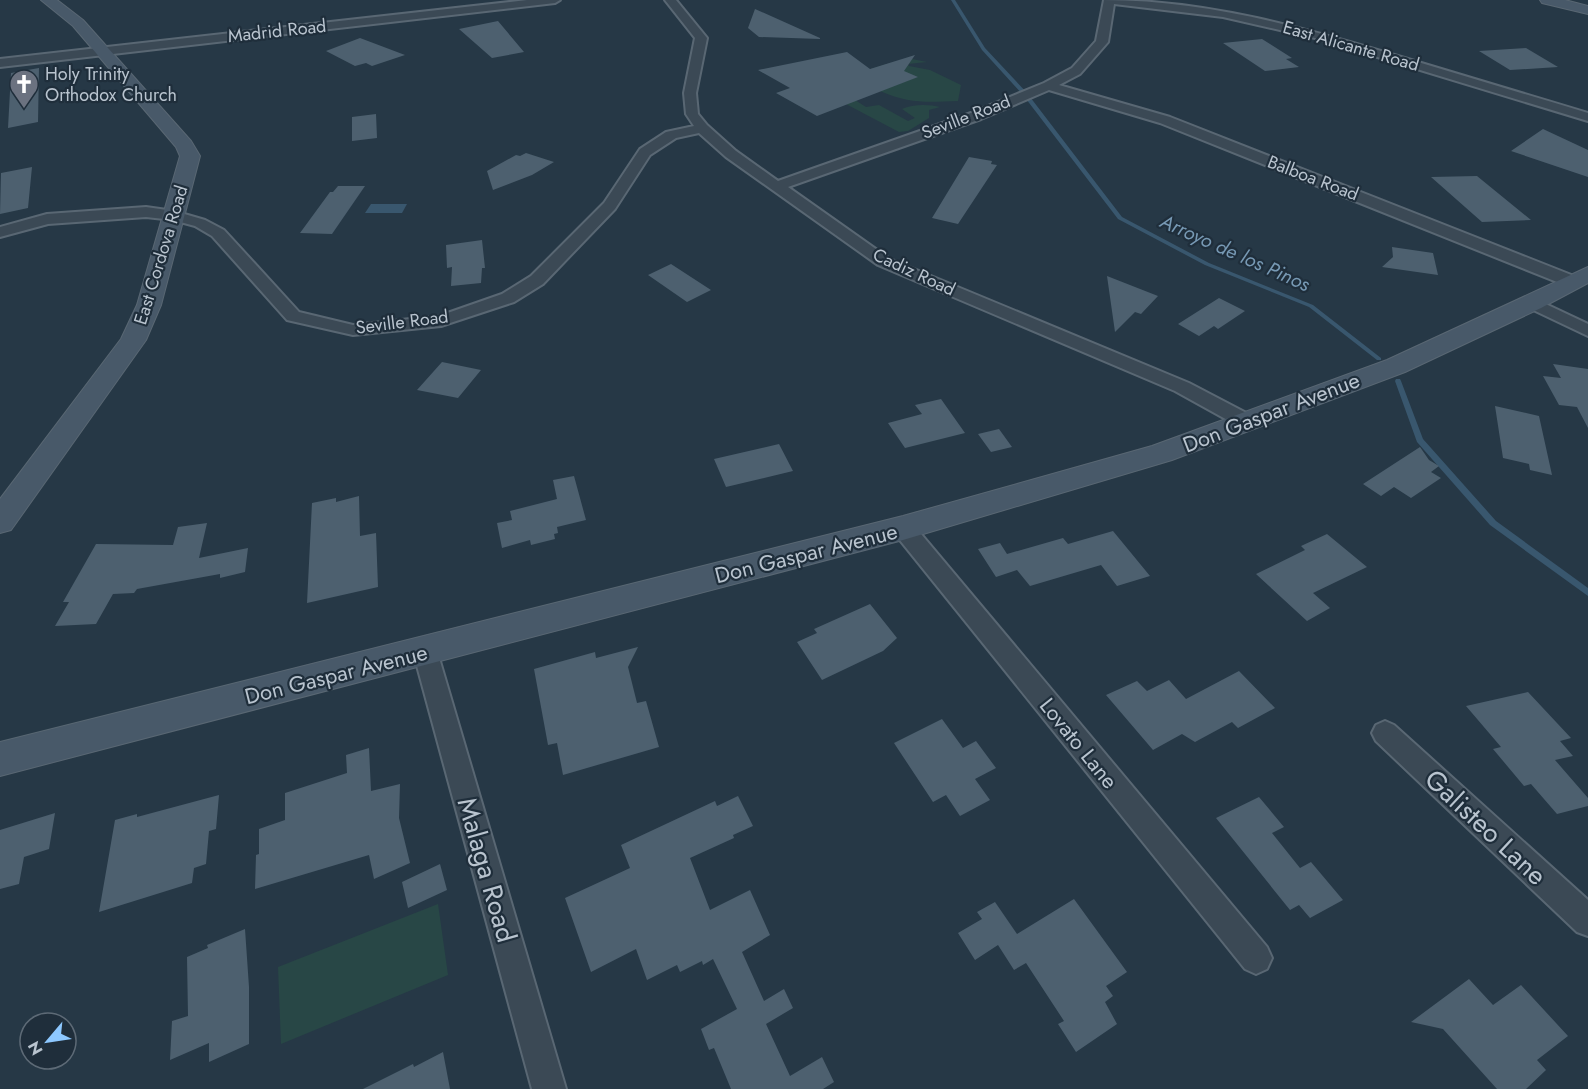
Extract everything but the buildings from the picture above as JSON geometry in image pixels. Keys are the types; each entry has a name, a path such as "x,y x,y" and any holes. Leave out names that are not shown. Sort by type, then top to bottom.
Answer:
{"street":[{"name":"East Cordova Road","path":"0,522 133,340 149,305 190,156 70,14 48,0"},
{"name":"Madrid Road","path":"0,63 555,0"},
{"name":"Cadiz Road","path":"670,0 701,38 690,93 692,114 702,128 731,154 884,262 1182,387 1247,422"},
{"name":"Seville Road","path":"777,186 976,116 1048,86 1076,71 1102,42 1109,0"},
{"name":"East Alicante Road","path":"1109,0 1223,14 1318,35 1588,117"},
{"path":"1547,0 1588,10"},
{"name":"Balboa Road","path":"1048,86 1165,120 1581,278"},
{"name":"Seville Road","path":"0,232 47,219 146,212 174,216 200,223 218,233 293,316 352,330 441,321 508,298 537,280 610,206 645,152 671,135 702,128"},
{"name":"Don Gaspar Avenue","path":"0,759 903,528 1162,453 1396,366 1533,303 1581,278"},
{"path":"1533,303 1588,331"},
{"name":"Lovato Lane","path":"903,528 1256,958"},
{"name":"Malaga Road","path":"425,651 549,1089"},
{"name":"Galisteo Lane","path":"1384,733 1588,921"}],"green space":[{"path":"912,59 927,62 908,64 909,66 930,70 961,85 958,101 909,100 880,91 917,77 848,76 890,63 896,66"},
{"path":"855,100 866,107 879,105 908,121 915,118 902,109 921,105 940,107 929,110 929,118 908,131 899,132 844,103"},
{"path":"438,904 448,975 281,1044 278,967"}],"water":[{"path":"371,204 407,204 402,213 365,213"}],"waterway":[{"name":"Arroyo de los Pinos","path":"953,0 983,49 1025,94 1120,218 1207,264 1311,306 1379,359"},
{"name":"Arroyo de los Pinos","path":"1398,381 1420,440 1493,523 1588,593"}],"place":[{"name":"Holy Trinity Orthodox Church","path":"24,110"}]}
